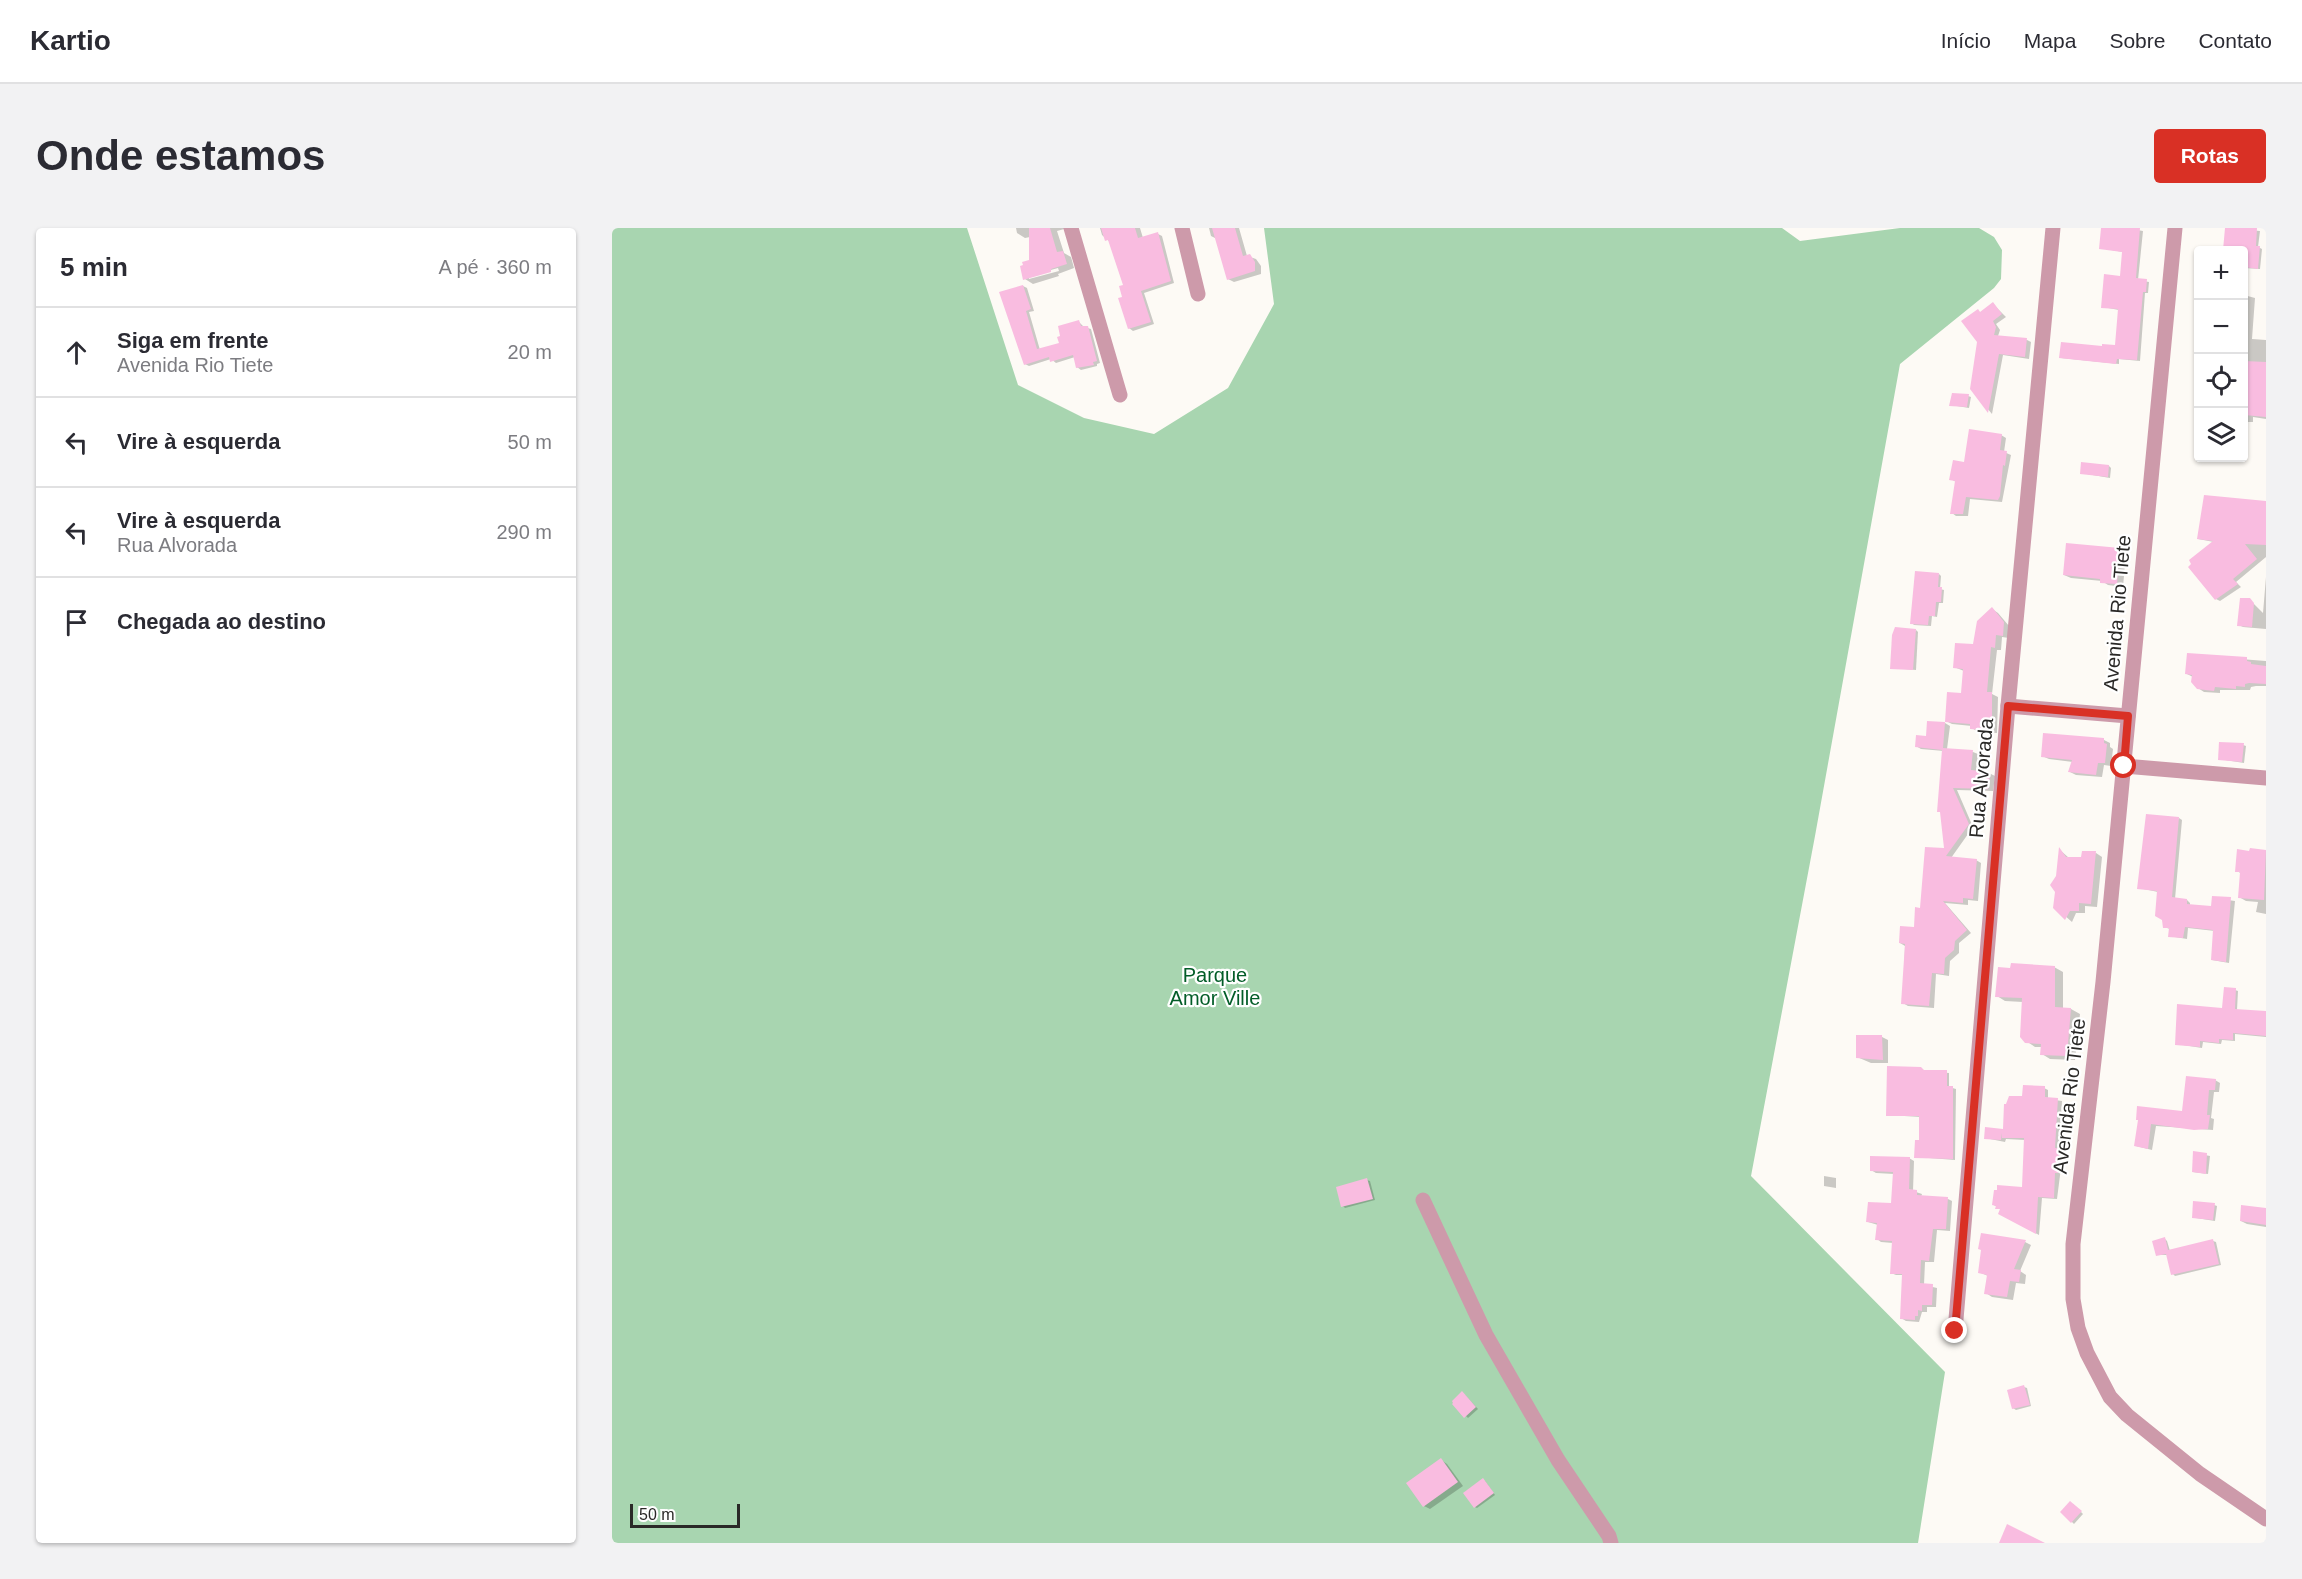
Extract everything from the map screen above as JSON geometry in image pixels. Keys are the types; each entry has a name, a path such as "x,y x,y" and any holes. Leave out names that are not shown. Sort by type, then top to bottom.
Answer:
{"street":[{"path":"1071,228 1120,394"},
{"path":"1182,228 1198,294"},
{"name":"Rua Alvorada","path":"1955,1331 2008,706 2053,228"},
{"name":"Avenida Rio Tiete","path":"2175,228 2103,982 2073,1244 2073,1299 2078,1328 2087,1353 2109,1396 2127,1415 2200,1474 2266,1519"},
{"path":"2008,706 2128,716"},
{"path":"2124,766 2266,778"},
{"path":"1423,1200 1486,1335 1558,1460 1609,1536 1611,1543"}],"green space":[{"name":"Parque Amor Ville","path":"612,228 967,228 1018,385 1084,418 1154,434 1228,388 1274,304 1264,228 1782,228 1800,241 1900,228 1979,228 1994,237 2002,250 2001,279 1994,288 1900,364 1751,1176 1945,1372 1918,1543 612,1543"}],"building":[{"path":"1029,228 1050,228 1057,252 1063,251 1067,264 1051,269 1051,272 1023,280 1020,266 1023,265 1022,262 1029,260"},
{"path":"1101,228 1135,228 1138,238 1158,232 1171,281 1141,291 1151,322 1128,329 1118,298 1122,297 1119,286 1123,285 1108,240 1105,241"},
{"path":"1212,228 1235,228 1243,256 1250,254 1255,262 1255,271 1227,280"},
{"path":"2101,228 2140,228 2136,278 2147,279 2146,292 2143,292 2137,360 2117,359 2116,364 2059,358 2061,342 2115,345 2118,309 2101,308 2104,274 2120,276 2122,252 2099,249"},
{"path":"2225,228 2257,228 2256,246 2260,246 2258,269 2248,268 2248,246 2223,246"},
{"path":"1023,285 1031,309 1026,311 1037,349 1059,343 1058,326 1079,320 1081,326 1088,326 1097,361 1093,362 1094,365 1076,368 1073,355 1050,362 1049,357 1024,365 999,292"},
{"path":"1993,302 2002,314 1993,321 1996,327 1994,335 2027,338 2025,357 1999,354 1988,413 1970,389 1977,342 1961,321 1978,309 1980,312"},
{"path":"2248,361 2266,362 2266,417 2248,415"},
{"path":"1952,393 1969,394 1967,407 1949,406"},
{"path":"1969,429 2002,434 2000,450 2007,451 2005,466 2003,465 2000,496 1998,500 1966,497 1963,514 1950,514 1955,481 1949,480 1953,460 1964,462"},
{"path":"2081,462 2109,465 2108,477 2080,474"},
{"path":"2204,495 2266,501 2266,545 2245,544 2257,559 2233,579 2238,584 2215,600 2188,567 2191,564 2189,560 2213,541 2197,539"},
{"path":"2066,543 2120,548 2117,584 2100,583 2100,579 2063,575"},
{"path":"1915,571 1939,573 1938,587 1942,587 1941,602 1936,602 1935,616 1929,616 1928,625 1910,624"},
{"path":"2240,598 2250,598 2254,603 2252,627 2237,626"},
{"path":"1992,607 2004,622 2003,636 1996,635 1995,648 1991,647 1987,692 1992,692 1992,731 1970,729 1970,724 1945,722 1947,692 1961,693 1963,669 1953,668 1955,643 1973,644 1977,621"},
{"path":"1895,627 1916,629 1913,670 1890,669 1892,635"},
{"path":"2187,653 2247,657 2247,661 2251,664 2266,666 2266,684 2249,683 2245,684 2245,687 2236,686 2236,689 2215,687 2214,691 2197,689 2191,682 2192,675 2185,674"},
{"path":"1927,721 1945,722 1943,748 1973,750 1971,770 1990,772 1988,789 1953,788 1969,824 1946,856 1977,859 1973,899 1963,898 1963,903 1943,901 1967,930 1955,941 1954,950 1945,958 1944,974 1932,973 1929,1006 1901,1004 1905,944 1899,943 1900,926 1914,927 1915,907 1920,908 1925,847 1944,848 1940,812 1937,812 1942,750 1915,747 1916,735 1926,736"},
{"path":"2043,733 2104,738 2104,743 2107,744 2105,763 2098,763 2096,775 2068,772 2072,760 2041,757"},
{"path":"2219,742 2244,743 2242,762 2218,760"},
{"path":"2146,814 2179,817 2172,897 2187,899 2187,904 2211,906 2212,896 2231,897 2226,962 2211,960 2213,930 2185,927 2183,938 2168,937 2169,928 2163,928 2162,920 2155,916 2157,891 2137,889"},
{"path":"2059,847 2066,857 2081,857 2082,851 2096,851 2091,904 2079,903 2079,911 2070,911 2065,920 2053,908 2055,892 2050,885 2056,876"},
{"path":"2250,848 2266,850 2264,900 2238,898 2240,872 2235,872 2237,849 2249,851"},
{"path":"2011,963 2055,966 2055,1007 2071,1008 2067,1056 2040,1055 2041,1044 2025,1043 2020,1037 2022,998 1995,997 1998,967 2010,968"},
{"path":"2224,987 2236,988 2235,1009 2266,1011 2266,1036 2233,1033 2233,1040 2219,1039 2219,1043 2200,1041 2200,1047 2175,1045 2177,1004 2222,1008"},
{"path":"1856,1035 1882,1035 1883,1060 1856,1058"},
{"path":"1887,1066 1947,1070 1947,1086 1953,1086 1953,1159 1914,1158 1915,1140 1919,1140 1919,1116 1886,1116"},
{"path":"2186,1076 2216,1079 2215,1090 2209,1090 2208,1129 2194,1130 2151,1124 2148,1149 2134,1146 2138,1120 2136,1120 2137,1106 2182,1111"},
{"path":"2023,1085 2045,1086 2045,1097 2058,1098 2055,1148 2059,1148 2058,1173 2055,1173 2054,1198 2038,1197 2036,1234 1998,1214 2000,1209 1995,1209 1996,1206 1992,1205 1997,1185 2022,1187 2024,1138 2002,1138 2002,1133 2001,1140 1984,1139 1985,1127 2003,1129 2004,1104 2009,1096 2022,1096"},
{"path":"2193,1151 2207,1153 2206,1174 2192,1172"},
{"path":"1870,1156 1910,1157 1909,1189 1917,1190 1917,1195 1948,1197 1946,1229 1933,1229 1929,1261 1921,1260 1920,1283 1933,1284 1932,1305 1922,1305 1922,1311 1918,1310 1915,1320 1900,1319 1902,1274 1890,1274 1892,1241 1875,1240 1877,1223 1866,1222 1868,1202 1891,1203 1893,1172 1870,1171"},
{"path":"1367,1178 1373,1199 1341,1207 1336,1187"},
{"path":"2193,1201 2215,1203 2213,1220 2192,1218"},
{"path":"2241,1205 2266,1208 2266,1225 2240,1221"},
{"path":"1981,1233 2026,1240 2014,1269 2021,1270 2019,1282 2010,1281 2007,1297 1984,1294 1987,1275 1978,1273"},
{"path":"2165,1237 2168,1250 2213,1239 2219,1264 2171,1275 2166,1254 2156,1256 2152,1241"},
{"path":"2024,1385 2030,1405 2012,1409 2007,1390"},
{"path":"1462,1391 1476,1407 1464,1418 1452,1404 1452,1401"},
{"path":"1441,1458 1458,1482 1423,1507 1406,1483"},
{"path":"1483,1478 1494,1493 1474,1508 1463,1493"},
{"path":"2070,1501 2082,1511 2071,1523 2060,1512"},
{"path":"2007,1524 2045,1543 1999,1543"}],"route":[{"path":"1955,1331 2008,706 2128,716 2124,766"}]}
